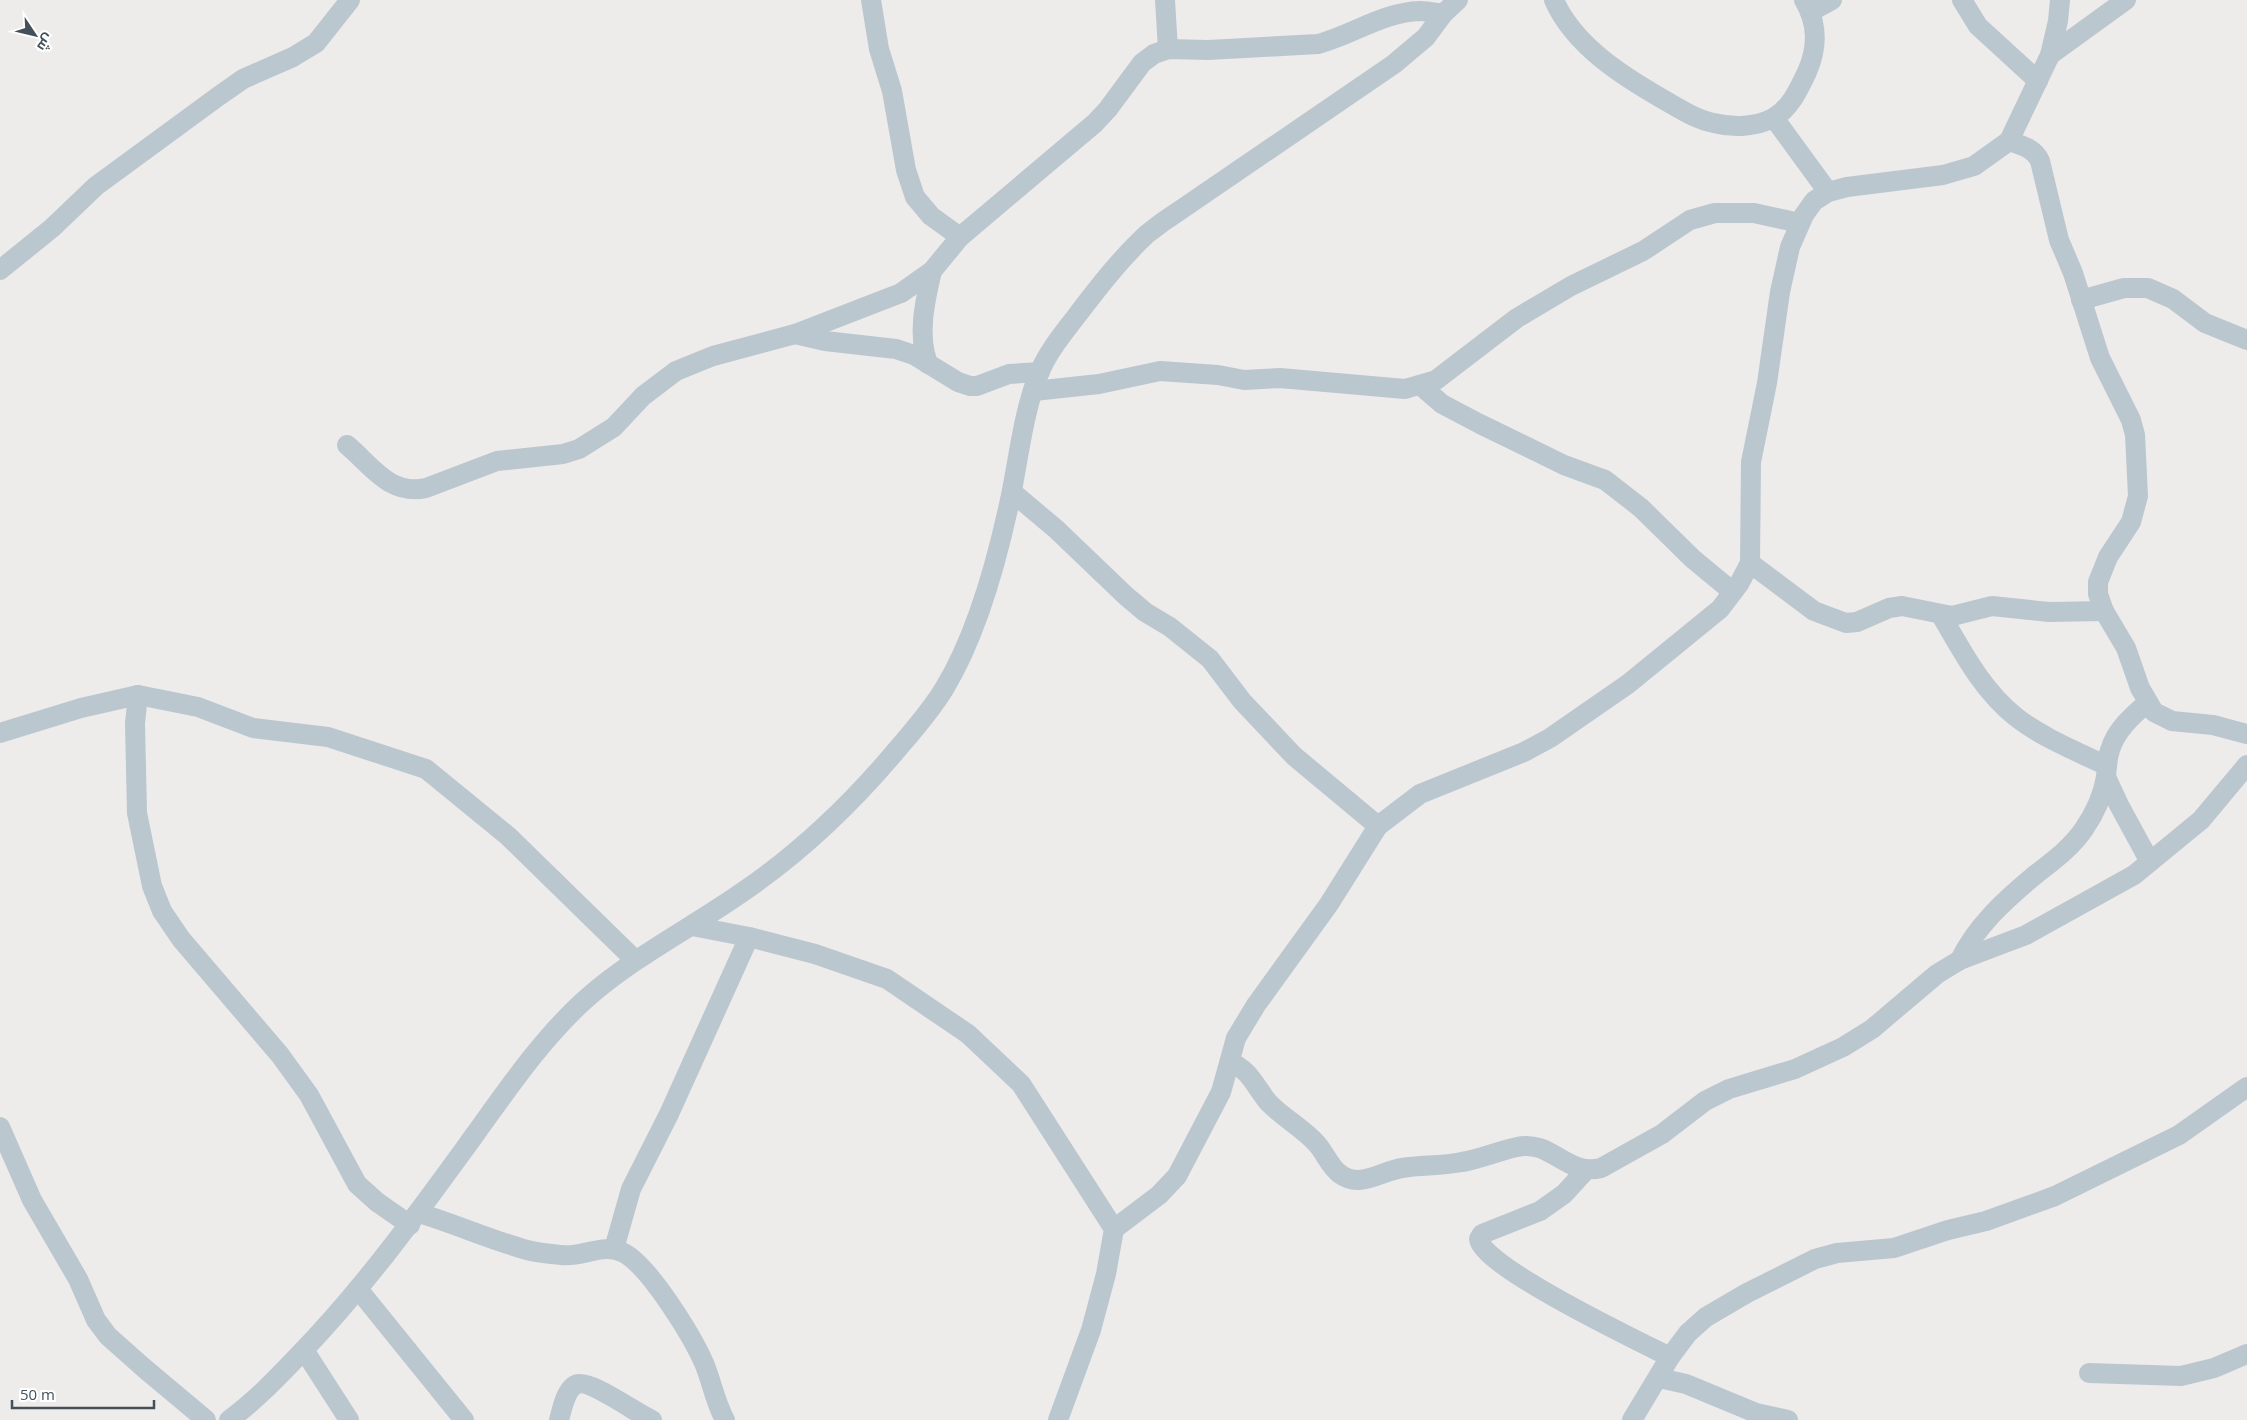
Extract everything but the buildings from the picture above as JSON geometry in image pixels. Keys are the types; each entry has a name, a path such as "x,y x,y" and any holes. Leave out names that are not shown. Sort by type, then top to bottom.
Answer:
{"street":[{"path":"0,270 52,228 96,186 243,78 293,57 316,43 350,0"},
{"path":"871,0 879,49 892,91 906,170 915,197 931,216 960,237"},
{"path":"1165,0 1168,49"},
{"path":"228,1420 247,1407 304,1350 358,1289 415,1219 525,1066 587,998 635,960 692,926 792,856 876,774 920,723 944,690 961,657 995,562 1012,492 1016,459 1040,372 1060,338 1112,271 1147,234 1221,181 1349,97 1394,64 1426,38 1443,14 1458,0"},
{"path":"1554,0 1558,9 1580,37 1608,65 1685,112 1713,123 1732,126 1754,125 1774,118 1787,107 1800,87 1812,60 1816,40 1814,21 1807,6 1832,0"},
{"path":"1962,0 1978,26 2038,81"},
{"path":"1114,1229 1159,1195 1176,1176 1221,1092 1236,1038 1256,1005 1329,904 1378,826 1420,794 1517,755 1550,738 1635,678 1720,609 1733,592 1750,563 1751,462 1767,383 1780,292 1790,247 1800,223 1814,201 1828,192 1867,184 1943,175 1974,166 2009,141 2050,55 2058,21 2060,0"},
{"path":"2050,55 2126,0"},
{"path":"347,446 388,483 405,490 426,488 497,461 563,454 578,449 614,427 643,396 676,371 713,356 795,334 901,293 932,270 960,237 1095,123 1108,109 1142,62 1154,54 1168,49 1208,50 1318,44 1404,13 1422,11 1443,14"},
{"path":"1774,118 1828,192"},
{"path":"2009,141 2024,146 2037,154 2044,175 2059,240 2100,358 2132,420 2138,476 2138,496 2131,522 2108,558 2098,582 2098,594 2104,611 2126,648 2147,703 2160,717 2172,721 2213,725 2247,734"},
{"path":"1034,391 1099,384 1160,370 1218,375 1244,380 1280,378 1405,389 1436,380 1534,307 1643,251 1690,220 1715,213 1754,213 1800,223"},
{"path":"928,364 923,350 922,326 932,270"},
{"path":"2081,300 2111,290 2134,286 2148,288 2173,299 2205,323 2247,340"},
{"path":"795,334 825,341 896,349 914,355 958,382 970,386 977,386 1009,374 1040,372"},
{"path":"1420,385 1442,404 1512,441 1605,480 1641,508 1693,559 1733,592"},
{"path":"1012,492 1056,529 1126,596 1145,612 1177,632 1210,660 1242,701 1294,756 1378,826"},
{"path":"1750,563 1814,611 1838,621 1857,622 1889,608 1902,606 1952,616 1992,606 2049,612 2104,611"},
{"path":"1941,615 1978,676 1994,697 2017,718 2107,772 2119,805 2150,862"},
{"path":"0,733 81,708 138,695 198,707 253,728 328,737 426,769 508,836 635,960"},
{"path":"138,695 135,723 136,813 152,886 162,911 181,939 280,1055 309,1095 357,1184 377,1202 415,1219 528,1251 567,1256 602,1249 614,1249 632,1258 658,1287 704,1363 720,1411 725,1420"},
{"path":"1960,960 1970,940 1988,919 2015,892 2072,846 2096,810 2107,772 2110,750 2118,733 2131,717 2147,703"},
{"path":"1230,1062 1241,1066 1248,1072 1269,1103 1316,1142 1339,1174 1356,1180 1401,1168 1439,1166 1463,1162 1527,1145 1539,1146 1577,1168 1586,1170 1601,1168 1662,1134 1705,1101 1729,1089 1795,1069 1843,1047 1872,1029 1937,974 1960,960 2026,935 2134,876 2200,820 2247,765"},
{"path":"692,926 749,937 814,954 887,979 968,1034 1021,1084 1114,1229 1106,1274 1091,1330 1058,1420"},
{"path":"614,1249 631,1190 669,1114 749,937"},
{"path":"1632,1420 1670,1357 1688,1334 1706,1317 1754,1290 1815,1259 1837,1253 1894,1248 1948,1230 1986,1221 2055,1196 2179,1135 2247,1087"},
{"path":"0,1127 32,1200 78,1279 96,1320 108,1336 206,1420"},
{"path":"1586,1170 1564,1194 1540,1211 1482,1234 1478,1238 1480,1245 1496,1260 1528,1282 1670,1357"},
{"path":"358,1289 464,1420"},
{"path":"304,1350 349,1420"},
{"path":"2089,1373 2181,1376 2214,1368 2247,1354"},
{"path":"1658,1378 1703,1391 1756,1413 1788,1420"},
{"path":"559,1420 568,1392 575,1385 581,1384 597,1388 628,1408 652,1420"}]}
